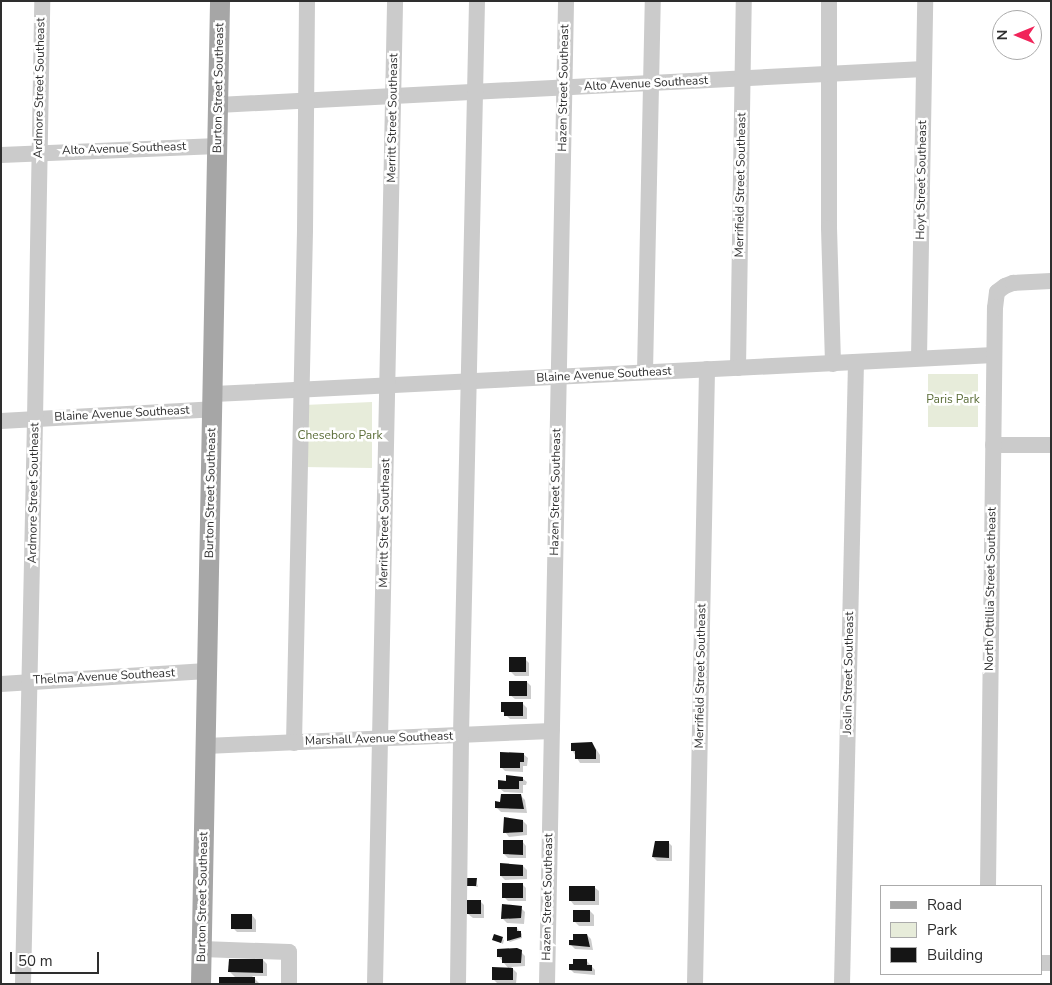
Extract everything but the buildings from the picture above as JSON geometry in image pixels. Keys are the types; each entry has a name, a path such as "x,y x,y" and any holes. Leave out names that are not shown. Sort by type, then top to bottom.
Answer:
{"main road":[{"name":"Burton Street Southeast","path":"201,984 214,402 220,1"}],"street":[{"name":"Ardmore Street Southeast","path":"23,984 42,1"},
{"path":"294,743 307,1"},
{"name":"Merritt Street Southeast","path":"376,984 395,1"},
{"path":"458,984 461,735 477,1"},
{"name":"Hazen Street Southeast","path":"547,984 566,1"},
{"path":"645,372 653,1"},
{"name":"Merrifield Street Southeast","path":"738,368 744,1"},
{"path":"830,1 829,228 833,364"},
{"name":"Hoyt Street Southeast","path":"919,358 925,1"},
{"name":"Alto Avenue Southeast","path":"218,105 924,69"},
{"name":"Alto Avenue Southeast","path":"1,155 218,146"},
{"name":"North Ottillia Street Southeast","path":"988,885 994,355 997,292 1013,283 1051,281"},
{"name":"Blaine Avenue Southeast","path":"1,421 214,402 301,390 994,355"},
{"name":"Joslin Street Southeast","path":"842,984 856,362"},
{"name":"Merrifield Street Southeast","path":"695,984 706,369"},
{"path":"993,445 1051,445"},
{"name":"Thelma Avenue Southeast","path":"1,684 207,671"},
{"name":"Marshall Avenue Southeast","path":"206,746 552,731"},
{"path":"202,949 289,952 289,984"}],"green space":[{"name":"Paris Park","path":"928,374 978,374 978,427 928,427"},
{"name":"Cheseboro Park","path":"372,402 372,468 302,467 304,405"}]}
